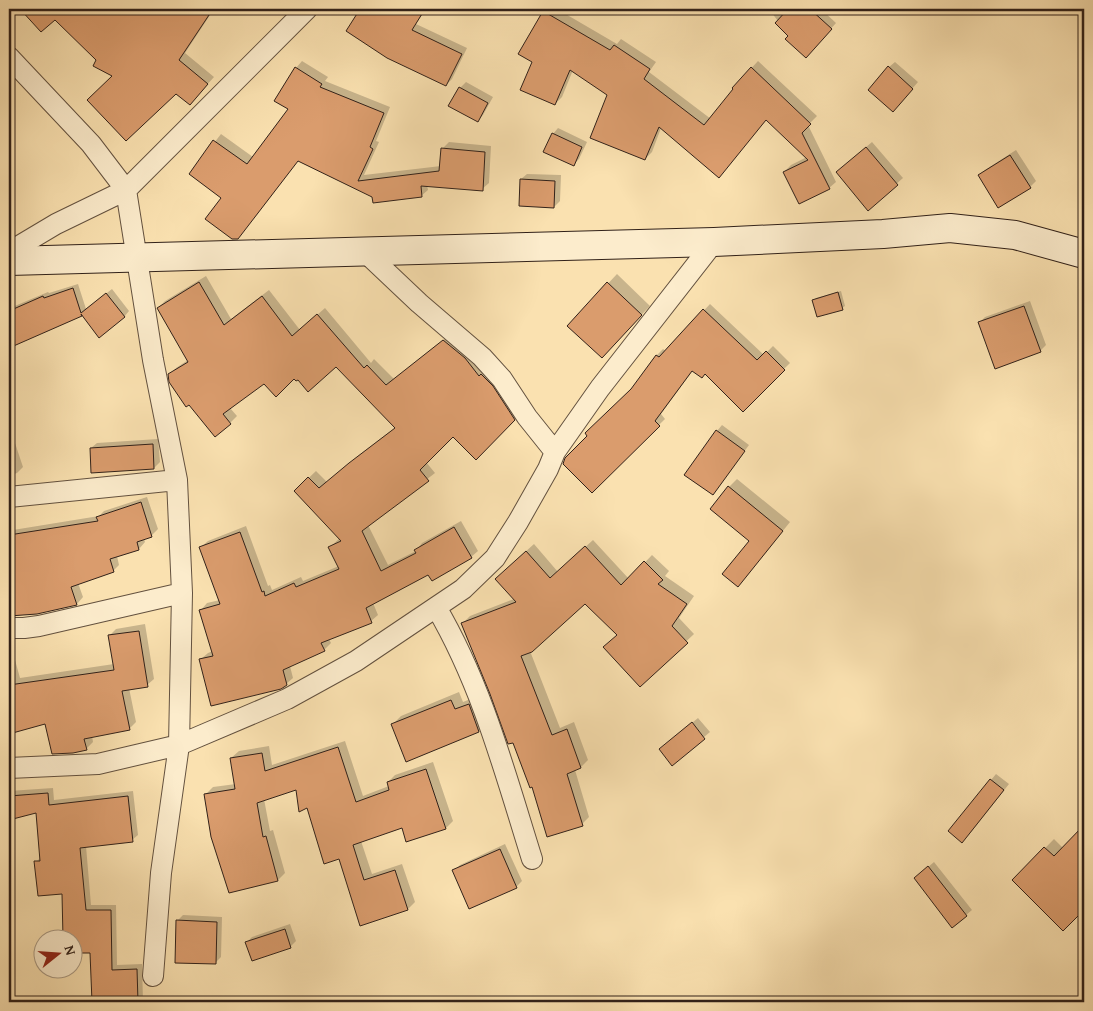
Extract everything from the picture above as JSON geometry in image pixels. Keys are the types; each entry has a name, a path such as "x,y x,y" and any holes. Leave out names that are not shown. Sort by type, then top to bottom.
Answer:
{"main road":[{"path":"9,261 714,242 883,234 950,228 1015,235 1084,254"}],"street":[{"path":"9,252 56,224 126,190 307,9"},
{"path":"9,57 91,144 126,190 153,360 177,480 182,593 179,745 161,873 153,976"},
{"path":"9,768 98,764 179,745 296,694 356,661 463,589 495,558 548,469 555,452 600,388 714,242"},
{"path":"363,250 419,303 482,357 502,380 527,417 555,452"},
{"path":"9,498 177,480"},
{"path":"9,628 39,626 182,593"},
{"path":"436,607 455,639 476,686 532,858"}],"building":[{"path":"20,9 213,9 179,60 208,84 190,105 176,94 126,141 87,100 112,76 93,66 96,60 55,20 41,32"},
{"path":"360,9 425,9 412,30 462,54 446,86 387,58 346,31"},
{"path":"788,9 810,9 832,29 806,58 785,39 788,36 775,23"},
{"path":"543,11 610,50 614,45 650,69 644,79 704,125 732,88 751,67 811,124 802,133 830,189 799,204 783,172 808,160 766,120 719,178 659,127 645,160 590,138 607,95 570,70 555,105 520,90 532,62 518,54"},
{"path":"888,66 913,89 893,112 868,90"},
{"path":"295,67 322,84 320,87 384,113 370,147 373,149 358,181 439,171 441,148 485,152 483,191 421,186 422,197 373,203 372,197 298,161 238,239 232,239 205,219 221,198 189,174 213,140 247,164 288,109 274,101"},
{"path":"459,87 488,103 478,122 448,106"},
{"path":"552,133 582,147 574,166 543,152"},
{"path":"866,147 898,185 868,211 836,172"},
{"path":"1010,155 1031,188 998,208 978,175"},
{"path":"520,179 555,181 554,208 519,206"},
{"path":"199,282 224,325 262,296 292,336 317,314 364,368 367,365 386,385 443,340 465,358 479,376 481,374 493,386 515,420 476,460 453,437 420,470 429,481 362,531 381,571 416,553 414,550 454,527 472,558 432,581 428,575 366,608 372,623 321,643 325,651 283,670 287,685 281,689 211,706 199,659 213,656 199,610 220,604 199,547 240,532 265,596 294,583 296,587 339,569 328,547 341,541 294,491 308,477 319,488 395,428 336,367 308,392 298,380 294,379 276,397 264,384 223,414 231,424 215,437 189,405 186,407 169,382 168,374 188,362 157,308"},
{"path":"607,282 642,315 602,358 567,326"},
{"path":"73,288 81,313 106,293 125,317 99,338 81,314 82,316 9,348 9,311 43,296 44,298"},
{"path":"838,292 843,310 817,317 812,300"},
{"path":"1024,306 1041,352 995,369 978,322"},
{"path":"703,309 757,360 766,351 785,370 743,412 705,374 702,378 692,371 655,421 660,426 592,493 563,464 565,458 587,436 585,433 631,389 656,355 659,357"},
{"path":"716,430 745,451 713,495 684,475"},
{"path":"153,444 154,469 91,473 90,448"},
{"path":"728,486 783,531 738,587 722,574 749,541 710,509"},
{"path":"141,502 152,537 137,542 139,550 110,559 114,572 71,587 77,605 37,614 9,616 9,596 14,595 9,561 9,535 98,521 96,517"},
{"path":"585,546 621,585 644,561 663,580 658,584 687,604 672,626 688,643 640,687 603,647 617,635 585,604 532,652 521,656 552,735 567,729 581,768 567,774 583,826 547,837 532,787 530,788 513,743 508,744 461,623 516,602 495,579 526,551 550,578"},
{"path":"139,631 148,687 122,691 130,730 84,739 87,750 52,754 45,724 9,734 9,685 114,670 108,635"},
{"path":"451,700 455,709 469,704 479,732 406,762 391,724"},
{"path":"692,722 705,739 672,766 659,749"},
{"path":"338,747 356,802 389,790 387,782 426,769 446,829 406,842 402,828 353,845 364,880 395,870 408,910 360,926 339,859 324,864 307,808 299,812 296,790 257,803 263,837 266,836 278,881 229,893 211,837 204,794 235,789 230,758 262,753 265,771"},
{"path":"990,779 1004,790 962,843 948,831"},
{"path":"48,793 49,805 128,796 133,842 80,848 86,910 111,910 112,970 137,969 138,1002 92,1002 90,953 82,953 82,928 63,928 62,894 38,896 34,861 40,861 36,813 9,820 9,796"},
{"path":"1084,825 1084,910 1063,931 1012,880 1044,847 1054,856"},
{"path":"500,849 517,888 469,909 452,870"},
{"path":"928,866 967,916 952,928 914,878"},
{"path":"176,920 217,922 216,964 175,963"},
{"path":"285,929 291,948 252,961 245,942"}]}
